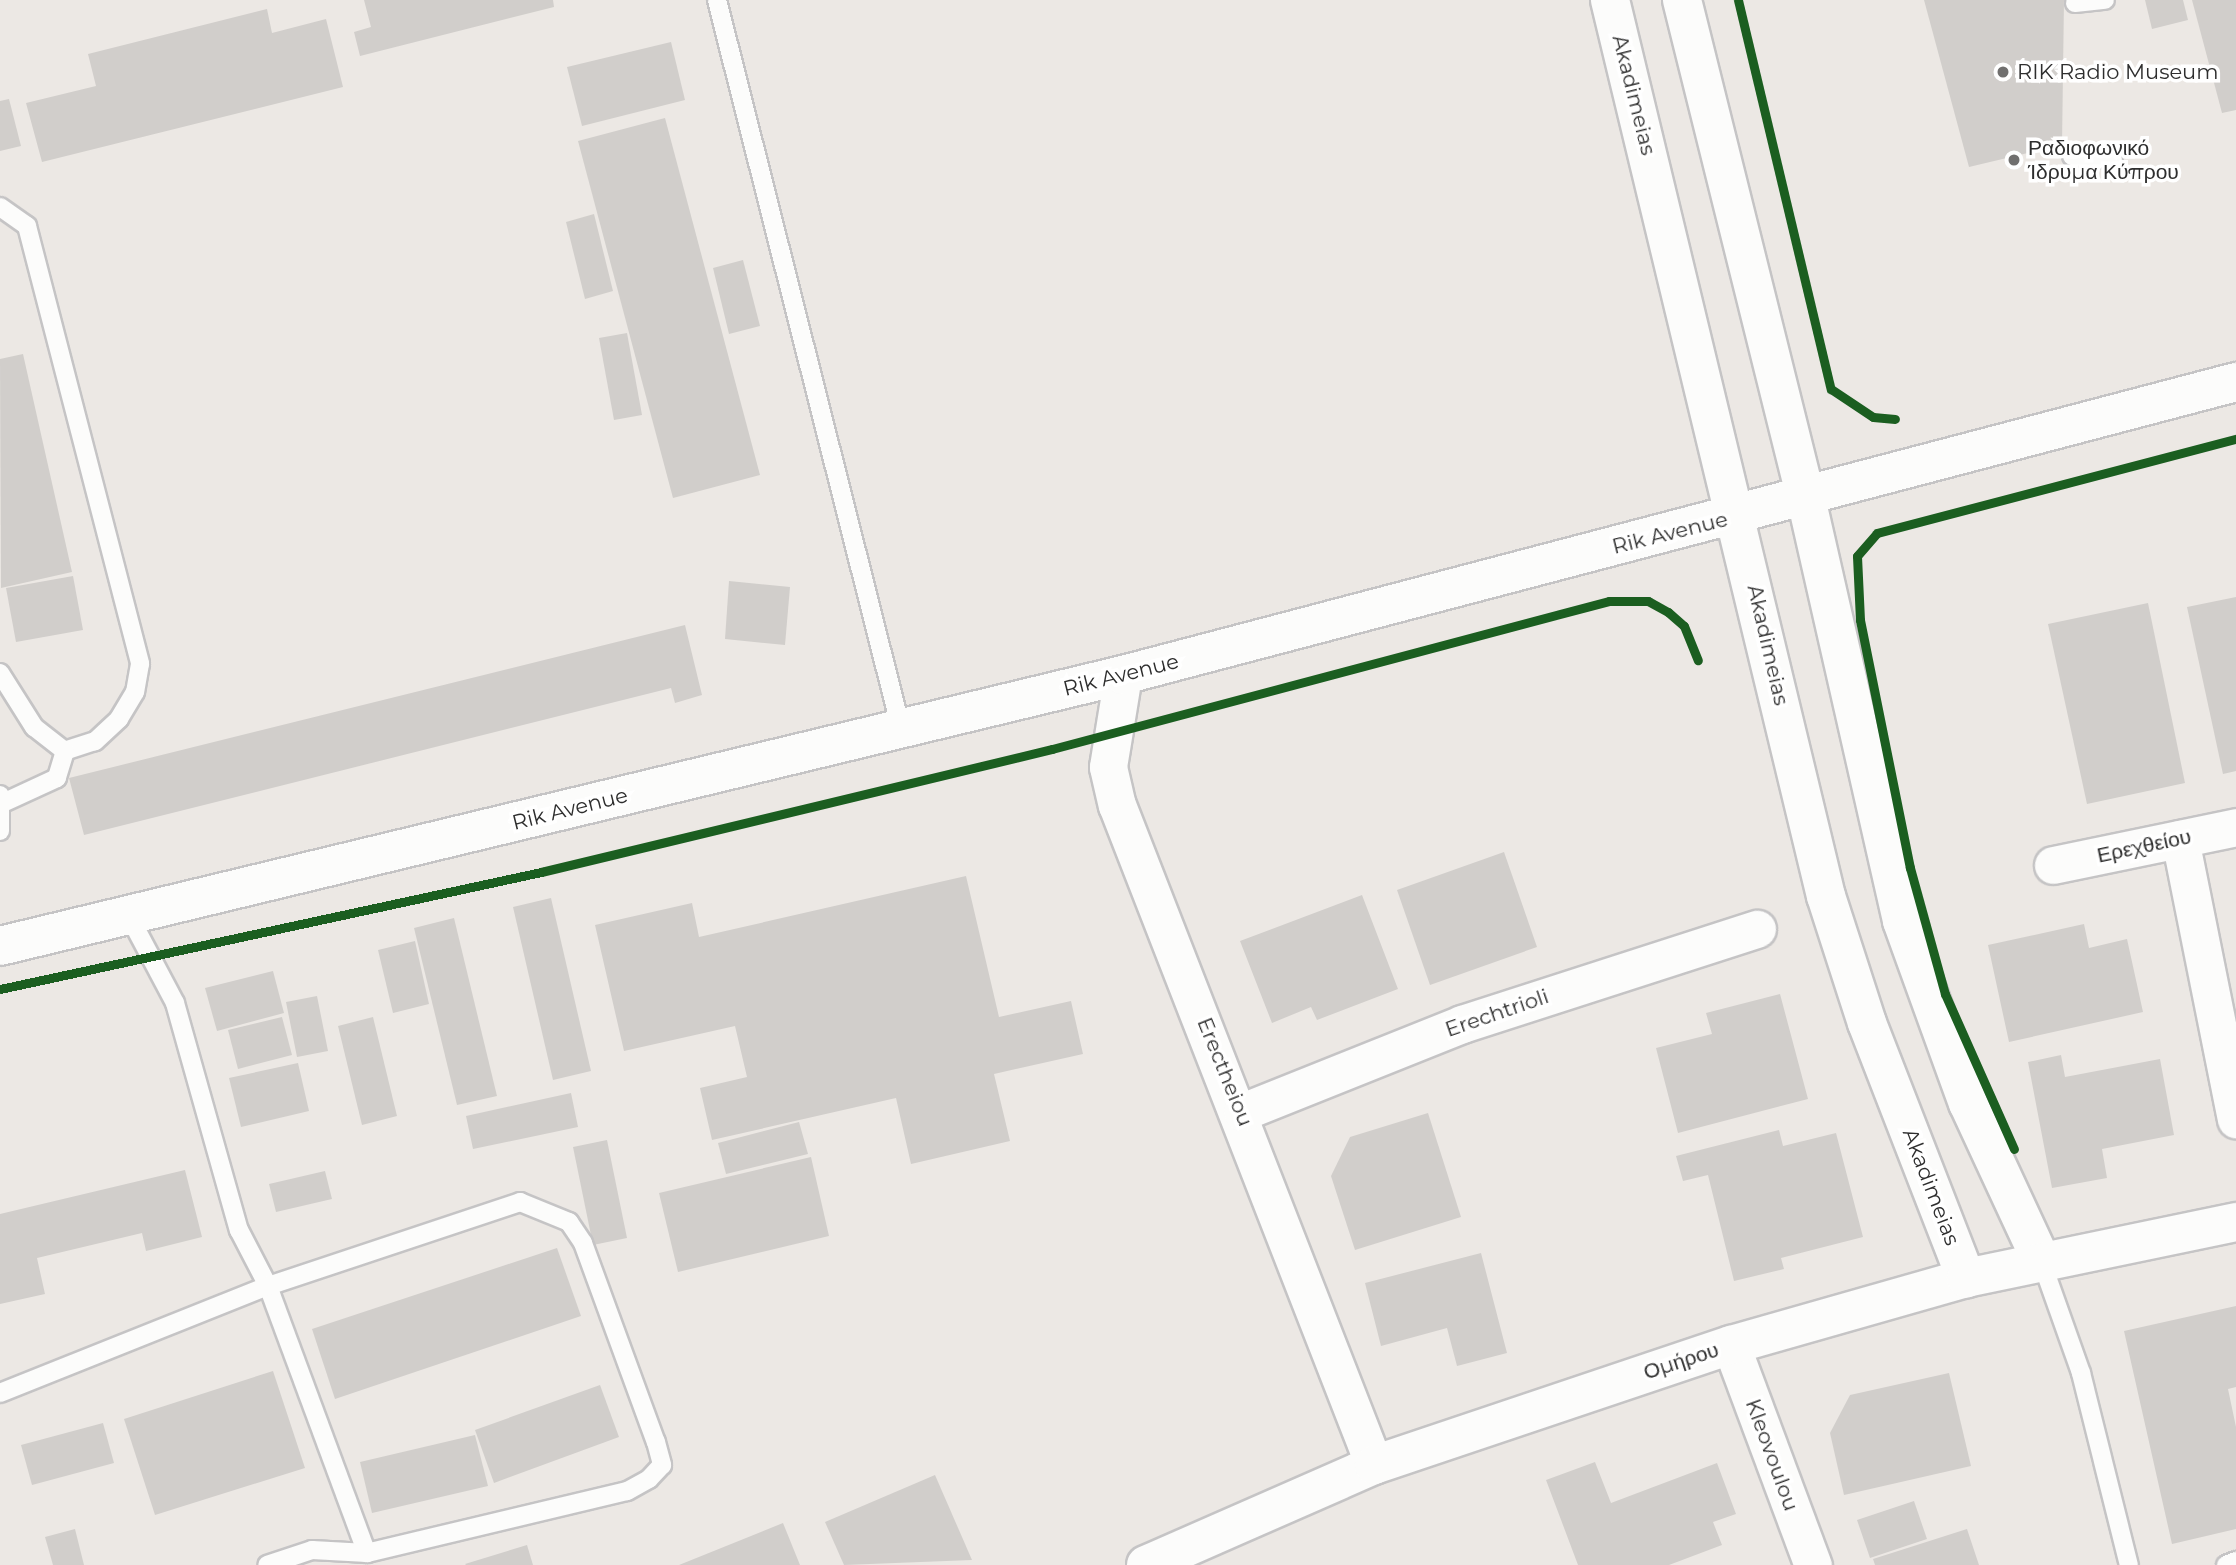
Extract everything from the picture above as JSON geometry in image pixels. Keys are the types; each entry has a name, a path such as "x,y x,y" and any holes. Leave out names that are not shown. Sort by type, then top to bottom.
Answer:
{"main road":[{"name":"Akadimeias","path":"1610,0 1738,515 1826,897 1867,1023 1966,1278"},
{"path":"1682,0 1806,498 1902,920 1968,1103 2041,1260"},
{"name":"Rik Avenue","path":"0,946 1123,675 1806,498 2236,382"},
{"name":"Ομήρου","path":"1146,1565 1374,1465 1731,1345 1966,1278 2041,1260 2236,1222"}],"street":[{"name":"Erectheiou","path":"1123,675 1108,767 1117,805 1242,1112 1374,1465"},
{"name":"Ερεχθείου","path":"2053,865 2236,827"},
{"path":"2180,839 2236,1119"},
{"name":"Erechtrioli","path":"1242,1112 1462,1024 1757,929"},
{"name":"Kleovoulou","path":"1731,1345 1812,1565"}],"lane":[{"path":"717,0 901,729"},
{"path":"2075,3 2105,0"},
{"path":"2072,156 2113,159"},
{"path":"0,207 27,226 140,664 135,692 119,719 95,741 65,751"},
{"path":"0,673 34,727 65,751"},
{"path":"0,831 2,799 57,778 65,751"},
{"path":"129,916 175,1003 239,1230 268,1286 367,1553"},
{"path":"0,1393 268,1286 520,1202 569,1222 583,1243 662,1465 626,1491 367,1553 312,1550 267,1565"},
{"path":"2041,1260 2081,1373 2129,1565"},
{"path":"2226,1565 2236,1561"}],"building":[{"path":"364,0 553,0 554,7 360,56 354,32 371,27"},
{"name":"RIK Radio Museum","path":"1924,0 2064,0 2062,145 1969,167"},
{"path":"2145,0 2183,0 2188,20 2152,29"},
{"path":"2192,0 2236,0 2236,110 2222,113"},
{"path":"267,9 272,33 326,19 343,87 42,162 26,103 96,86 88,54"},
{"path":"671,42 685,100 582,126 567,67"},
{"path":"9,99 21,146 0,151 0,101"},
{"path":"665,118 760,475 673,498 578,141"},
{"path":"594,214 613,291 585,299 566,222"},
{"path":"743,260 760,326 729,334 713,268"},
{"path":"627,333 642,415 614,420 599,338"},
{"path":"23,354 72,572 1,588 0,359"},
{"path":"73,576 83,630 16,642 6,588"},
{"path":"729,581 790,587 785,645 725,639"},
{"path":"2236,597 2236,771 2223,774 2187,607"},
{"path":"2148,603 2185,783 2087,804 2048,624"},
{"path":"685,625 702,695 675,703 671,688 84,835 69,778"},
{"path":"1504,852 1537,947 1430,985 1397,890"},
{"path":"966,876 999,1017 1071,1001 1083,1054 994,1074 1010,1141 911,1164 896,1098 712,1140 700,1088 747,1077 735,1026 624,1051 595,925 692,903 699,937"},
{"path":"1362,895 1398,989 1317,1020 1311,1007 1272,1023 1240,941"},
{"path":"551,898 591,1071 553,1080 513,907"},
{"path":"454,918 497,1096 457,1105 414,928"},
{"path":"2084,924 2089,948 2127,939 2143,1012 2009,1042 1988,945"},
{"path":"415,941 429,1004 393,1013 378,950"},
{"path":"273,971 284,1013 217,1031 205,988"},
{"path":"1780,994 1808,1099 1678,1133 1656,1048 1712,1034 1706,1013"},
{"path":"317,996 328,1051 297,1057 286,1002"},
{"path":"282,1017 292,1055 238,1069 228,1030"},
{"path":"373,1017 397,1116 362,1125 338,1026"},
{"path":"2061,1055 2065,1077 2160,1059 2174,1135 2102,1149 2107,1178 2052,1188 2028,1062"},
{"path":"298,1063 309,1111 241,1127 229,1078"},
{"path":"571,1093 578,1127 473,1149 466,1116"},
{"path":"1428,1113 1461,1217 1355,1250 1331,1176 1350,1137"},
{"path":"799,1122 808,1154 726,1174 718,1143"},
{"path":"1779,1130 1783,1146 1836,1133 1863,1237 1781,1258 1784,1269 1734,1281 1708,1175 1683,1181 1676,1156"},
{"path":"607,1140 627,1238 593,1245 573,1147"},
{"path":"811,1157 829,1236 678,1272 659,1193"},
{"path":"185,1170 202,1237 146,1251 142,1233 37,1258 45,1294 0,1304 0,1214"},
{"path":"325,1171 332,1199 276,1212 269,1184"},
{"path":"557,1248 581,1316 335,1399 312,1329"},
{"path":"1481,1253 1507,1353 1457,1366 1447,1328 1381,1346 1365,1283"},
{"path":"2236,1306 2236,1387 2228,1389 2236,1427 2236,1529 2172,1544 2124,1331"},
{"path":"273,1371 305,1468 155,1515 124,1419"},
{"path":"1949,1373 1971,1466 1844,1495 1830,1433 1850,1395"},
{"path":"600,1385 619,1437 494,1483 475,1430"},
{"path":"103,1423 114,1463 32,1485 21,1445"},
{"path":"475,1435 488,1486 372,1513 360,1462"},
{"path":"1595,1462 1611,1503 1717,1463 1736,1514 1713,1522 1722,1545 1669,1565 1578,1565 1546,1480"},
{"path":"935,1475 972,1560 844,1565 825,1522"},
{"path":"1914,1501 1927,1539 1870,1558 1857,1520"},
{"path":"783,1523 800,1565 679,1565"},
{"path":"75,1529 84,1565 53,1565 45,1537"},
{"path":"1967,1529 1979,1565 1875,1565 1873,1559"},
{"path":"527,1545 533,1565 465,1564"}],"cycle path":[{"path":"1738,0 1831,389 1873,417 1895,419"},
{"path":"2014,1149 1945,994 1910,868 1860,620 1857,556 1877,533 2236,439"},
{"path":"0,989 541,872 1052,749 1609,601 1648,601 1668,612 1684,626 1698,660"}],"place":[{"name":"RIK Radio Museum","path":"2003,72"},
{"name":"Ραδιοφωνικό Ίδρυμα Κύπρου","path":"2014,160"}]}
